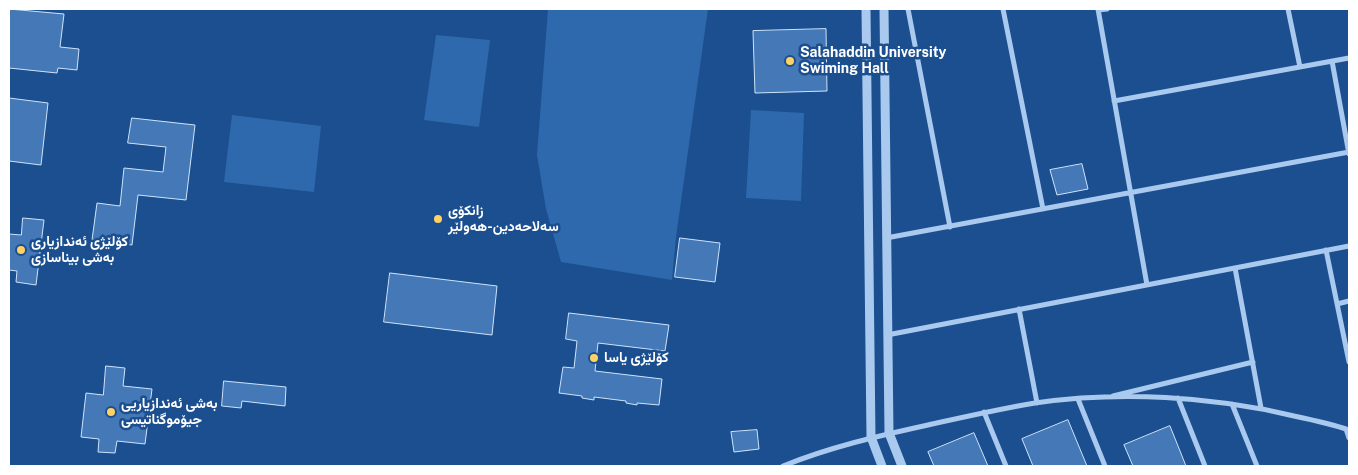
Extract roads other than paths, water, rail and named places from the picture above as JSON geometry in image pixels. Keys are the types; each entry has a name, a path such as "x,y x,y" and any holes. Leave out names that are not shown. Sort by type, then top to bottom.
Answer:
{"street":[{"path":"866,9 871,437 882,466"},
{"path":"884,9 889,433 902,466"},
{"path":"908,9 950,226"},
{"path":"1003,9 1043,209"},
{"path":"1107,9 1098,10 1147,285"},
{"path":"1288,9 1300,67"},
{"path":"1114,101 1349,58"},
{"path":"886,238 1349,153 1332,61"},
{"path":"866,78 884,78"},
{"path":"887,335 1349,246"},
{"path":"1326,250 1349,362"},
{"path":"1235,268 1261,408"},
{"path":"1337,304 1349,302"},
{"path":"1019,309 1037,403"},
{"path":"1102,398 1253,362"},
{"path":"783,466 831,448 871,437 984,412 1037,403 1078,399 1178,398 1261,408 1347,429 1349,438"},
{"path":"1178,398 1205,466"},
{"path":"1078,399 1105,466"},
{"path":"1232,404 1257,466"},
{"path":"984,412 1006,466"}],"place":[{"name":"Salahaddin University Swiming Hall","path":"790,61"},
{"name":"زانکۆی سەلاحەدین-هەولێر","path":"438,219"},
{"name":"کۆلێژی ئەندازیاری بەشی بیناسازی","path":"21,250"},
{"name":"کۆلێژی یاسا","path":"594,358"},
{"name":"بەشی ئەندازیاریی جیۆموگناتیسی","path":"111,412"}]}
